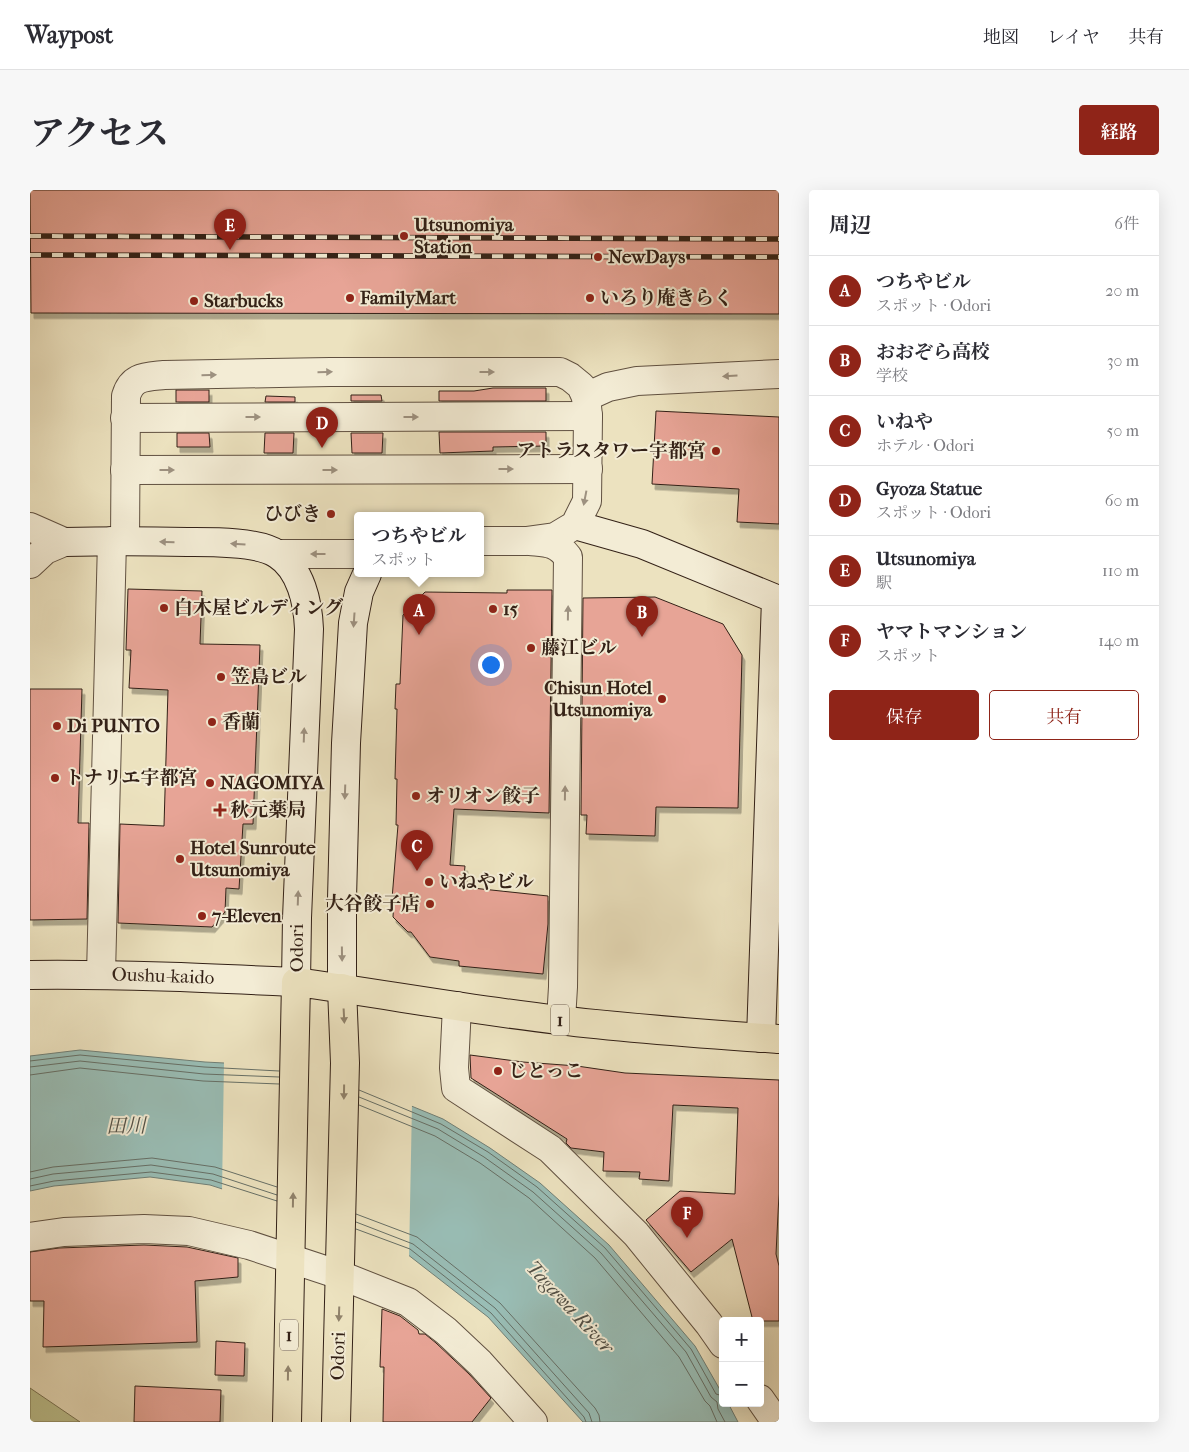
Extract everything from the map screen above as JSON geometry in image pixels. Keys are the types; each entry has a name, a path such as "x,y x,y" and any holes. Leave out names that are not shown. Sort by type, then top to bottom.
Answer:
{"main road":[{"name":"1","path":"296,982 561,1020 770,1038"},
{"name":"Odori","path":"287,1422 296,982"},
{"name":"Odori","path":"336,1422 345,1043 342,988"}],"street":[{"path":"100,974 118,541 125,470 125,418 128,387 136,380 164,375 330,372 560,372 570,376 581,386 587,406 588,469 586,501 575,525 555,537 526,541"},
{"path":"125,418 587,406 608,387 637,381 779,374"},
{"path":"125,470 588,469"},
{"path":"575,525 642,544 778,599 770,1038"},
{"path":"30,527 64,542"},
{"path":"484,540 551,543 561,548 568,557 563,987 561,1020"},
{"path":"30,564 45,550 64,542 209,542 251,545 265,548 278,554 354,554"},
{"name":"Odori","path":"278,554 299,580 306,598 309,614 296,982"},
{"name":"Odori","path":"342,988 346,743 353,623 359,592 366,577"},
{"name":"Oushu-kaido","path":"30,975 193,976 296,982"},
{"path":"457,1006 454,1068 456,1088 550,1149 636,1234 719,1338"},
{"path":"30,1237 64,1232 126,1229 190,1231 291,1254 341,1270 408,1302 446,1331 480,1363 533,1422"},
{"path":"764,1405 776,1422"}],"green space":[{"path":"30,1388 80,1422 30,1422"}],"water":[{"path":"80,1050 205,1062 301,1067 331,1073 443,1119 490,1148 540,1183 609,1245 695,1346 719,1388 719,1407 730,1407 738,1422 583,1422 488,1317 407,1254 309,1217 210,1185 150,1177 54,1186 30,1191 30,1056"}],"pier":[{"path":"224,1061 301,1064 331,1070 412,1104 409,1258 308,1219 222,1192"}],"building":[{"name":"Utsunomiya Station","path":"30,190 779,190 779,314 31,313"},
{"path":"493,388 546,388 546,401 439,401 439,391 474,391"},
{"path":"176,390 209,390 209,402 176,402"},
{"path":"351,395 381,395 382,401 351,401"},
{"path":"266,396 295,397 295,402 265,402"},
{"name":"アトラスタワー宇都宮","path":"656,411 779,417 779,524 737,522 739,489 652,484"},
{"path":"439,432 546,432 546,446 493,447 493,451 440,453"},
{"path":"177,433 209,433 210,447 177,447"},
{"path":"265,433 294,433 293,453 264,453"},
{"path":"351,433 383,433 382,453 352,453"},
{"path":"128,589 202,591 200,644 260,645 253,824 243,824 239,889 226,888 225,912 212,927 118,923 120,824 164,826 168,690 129,688 131,650 126,650"},
{"path":"507,590 552,590 549,813 454,809 450,865 465,866 463,887 548,896 548,924 543,974 459,966 459,961 430,957 411,932 408,932 393,917 394,899 392,899 398,825 396,825 397,779 395,779 397,709 395,709 396,684 400,684 403,615 425,592 507,593"},
{"name":"Chisun Hotel Utsunomiya","path":"655,597 723,624 742,655 738,808 656,807 655,836 586,834 587,815 581,815 583,598"},
{"name":"トナリエ宇都宮","path":"30,689 82,689 78,823 89,823 87,919 30,920"},
{"path":"470,1055 625,1073 779,1080 779,1194 776,1254 779,1266 779,1321 764,1321 764,1317 752,1317 732,1239 691,1272 646,1220 680,1191 735,1194 738,1108 673,1105 669,1181 639,1179 640,1172 603,1171 604,1152 571,1148 566,1143 567,1139 471,1078"},
{"path":"144,1245 187,1247 238,1258 238,1277 195,1281 197,1342 43,1347 44,1301 30,1301 30,1252 59,1248"},
{"path":"382,1309 400,1316 418,1330 419,1334 425,1334 469,1374 491,1398 472,1422 383,1422 384,1367 380,1367"},
{"path":"216,1341 245,1343 244,1376 215,1375"},
{"path":"135,1386 221,1390 220,1422 134,1422"}],"railway":[{"path":"30,236 779,239"},
{"path":"30,255 779,257"}],"place":[{"name":"Utsunomiya Station","path":"404,236"},
{"name":"Utsunomiya","path":"230,250"},
{"name":"NewDays","path":"598,257"},
{"name":"FamilyMart","path":"350,298"},
{"name":"いろり庵きらく","path":"590,298"},
{"name":"Starbucks","path":"194,301"},
{"name":"Gyoza Statue","path":"322,448"},
{"name":"アトラスタワー宇都宮","path":"716,451"},
{"name":"ひびき","path":"331,514"},
{"name":"白木屋ビルディング","path":"164,608"},
{"name":"15","path":"493,609"},
{"name":"つちやビル","path":"419,635"},
{"name":"おおぞら高校","path":"642,637"},
{"name":"藤江ビル","path":"531,648"},
{"name":"笠島ビル","path":"221,677"},
{"name":"Chisun Hotel Utsunomiya","path":"662,699"},
{"name":"香蘭","path":"212,722"},
{"name":"Di PUNTO","path":"57,726"},
{"name":"トナリエ宇都宮","path":"55,778"},
{"name":"NAGOMIYA","path":"210,783"},
{"name":"オリオン餃子","path":"416,796"},
{"name":"秋元薬局","path":"220,810"},
{"name":"Hotel Sunroute Utsunomiya","path":"180,859"},
{"name":"いねや","path":"417,871"},
{"name":"いねやビル","path":"429,882"},
{"name":"大谷餃子店","path":"430,904"},
{"name":"7-Eleven","path":"202,916"},
{"name":"じとっこ","path":"498,1071"},
{"name":"ヤマトマンション","path":"687,1238"}],"water label":[{"name":"田川","path":"126,1126"},
{"name":"Tagawa River","path":"570,1307"}]}
